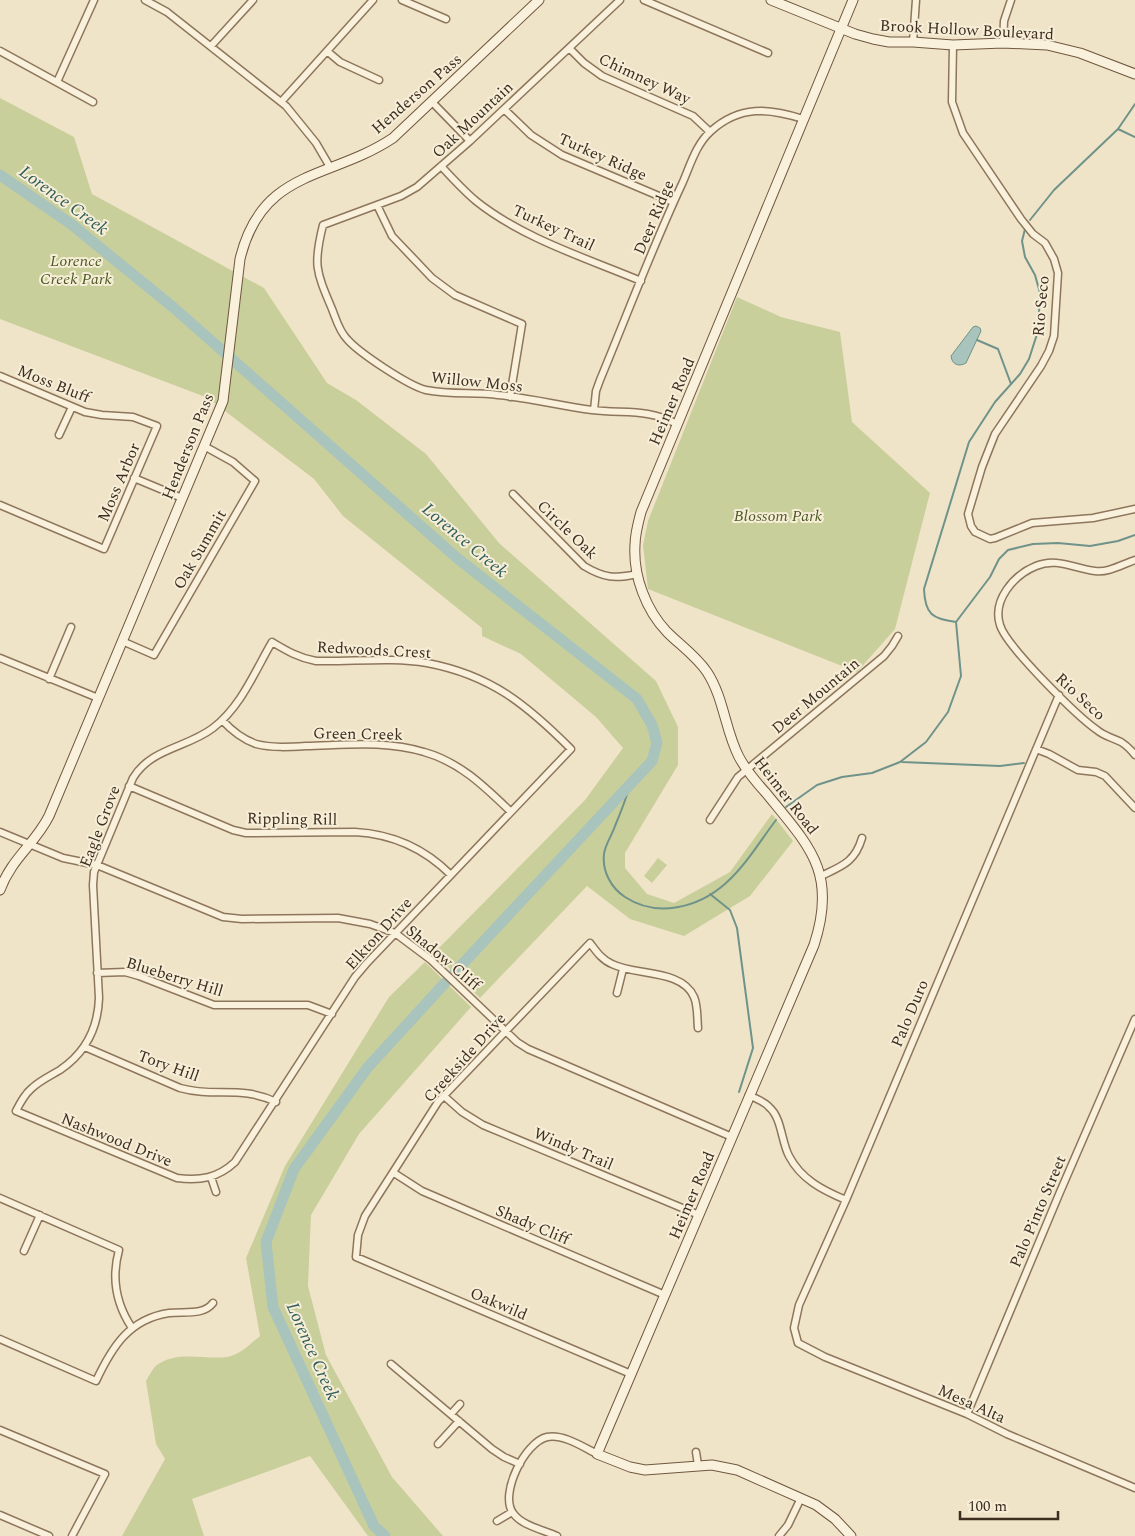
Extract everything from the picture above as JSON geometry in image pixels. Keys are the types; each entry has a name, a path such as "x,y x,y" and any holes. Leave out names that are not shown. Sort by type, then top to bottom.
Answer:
{"street":[{"path":"57,82 94,0"},
{"path":"145,0 166,12 281,102 293,114 316,144 330,167"},
{"path":"211,46 253,0"},
{"path":"281,102 374,0"},
{"path":"402,0 446,20"},
{"name":"Henderson Pass","path":"0,890 10,866 39,833 48,816 224,396 238,273 244,245 254,223 274,198 288,186 316,172 383,145 403,129 539,0"},
{"name":"Oak Mountain","path":"323,225 412,191 470,141 620,0"},
{"path":"644,0 768,53"},
{"name":"Brook Hollow Boulevard","path":"771,0 842,29 873,39 890,42 952,45 1003,43 1047,45 1080,53 1135,74"},
{"name":"Heimer Road","path":"597,1454 814,945 819,929 823,905 821,876 814,855 801,836 746,770 733,745 718,694 710,678 695,658 661,625 649,607 637,574 634,547 641,512 853,0"},
{"path":"912,42 916,0"},
{"path":"1003,43 1004,21 1011,0"},
{"name":"Rio Seco","path":"952,45 952,102 964,134 1020,219 1033,234 1045,243 1054,259 1058,273 1054,336 1049,351 995,434 970,504 968,514 971,526 978,534 990,538 1002,536 1032,523 1093,518 1135,509"},
{"name":"Chimney Way","path":"568,48 602,76 693,116 710,132"},
{"path":"0,51 93,102"},
{"path":"327,51 346,65 379,80"},
{"path":"432,102 470,141"},
{"name":"Turkey Ridge","path":"504,109 531,135 562,155 673,202"},
{"name":"Deer Ridge","path":"594,410 600,380 673,202 698,148 710,132 728,119 751,111 775,111 803,119"},
{"name":"Turkey Trail","path":"441,166 476,201 501,218 533,236 641,281"},
{"path":"377,205 392,236 432,278 455,295 522,324 510,397"},
{"name":"Willow Moss","path":"323,225 316,253 316,267 340,329 346,339 358,350 410,384 422,389 510,397 594,410 651,414 677,424"},
{"name":"Moss Bluff","path":"0,376 72,407 94,414 133,416 157,426"},
{"path":"59,435 72,407"},
{"name":"Moss Arbor","path":"0,505 104,549 157,426"},
{"name":"Oak Summit","path":"122,641 154,655 255,481 233,462 204,446"},
{"path":"134,478 182,498"},
{"name":"Circle Oak","path":"513,494 584,566 595,573 607,577 637,574"},
{"name":"Rio Seco","path":"1135,560 1106,570 1096,571 1057,562 1040,564 1018,578 1004,594 999,610 999,622 1006,638 1059,695 1097,730 1122,743 1135,755"},
{"path":"49,679 71,627"},
{"name":"Deer Mountain","path":"710,820 738,777 884,656 898,636"},
{"name":"Eagle Grove","path":"16,1111 31,1088 68,1064 85,1046 93,1031 98,1015 99,998 93,885 94,872 137,772 152,758 164,751 196,739 222,720 237,703 272,642"},
{"name":"Redwoods Crest","path":"272,642 294,655 316,661 426,663 463,672 488,683 517,700 541,719 571,749"},
{"path":"0,658 98,698"},
{"name":"Palo Duro","path":"798,1343 794,1328 796,1316 1059,695"},
{"name":"Green Creek","path":"222,720 243,738 268,746 378,744 425,752 440,757 467,773 511,812"},
{"name":"Elkton Drive","path":"211,1177 226,1170 235,1162 356,977 395,933 571,749"},
{"path":"1036,749 1078,770 1096,772 1104,776 1135,808"},
{"name":"Rippling Rill","path":"130,786 233,830 246,833 355,832 394,838 418,848 451,875"},
{"name":"Shadow Cliff","path":"0,832 63,858 97,865 216,915 230,919 338,918 370,924 395,933 431,960 517,1042 534,1052 732,1137"},
{"path":"821,876 848,862 856,855 862,838"},
{"name":"Creekside Drive","path":"356,1257 361,1224 438,1102 590,943 601,957 623,969"},
{"path":"617,993 623,969 672,978 686,986 695,998 698,1028"},
{"name":"Blueberry Hill","path":"97,973 114,971 132,974 214,1005 308,1005 332,1014"},
{"name":"Palo Pinto Street","path":"968,1414 1135,1018"},
{"name":"Tory Hill","path":"85,1046 180,1088 193,1091 246,1092 261,1095 276,1102"},
{"path":"749,1095 765,1103 774,1112 786,1149 799,1170 818,1187 846,1200"},
{"name":"Windy Trail","path":"444,1096 462,1112 483,1124 699,1215"},
{"name":"Nashwood Drive","path":"16,1111 177,1178 196,1180 211,1177"},
{"name":"Shady Cliff","path":"394,1173 422,1191 665,1295"},
{"path":"211,1177 216,1192"},
{"path":"0,1198 119,1250 116,1266 116,1291 119,1306 132,1328"},
{"path":"24,1251 40,1215"},
{"name":"Oakwild","path":"356,1257 631,1374"},
{"path":"0,1339 96,1381 112,1349 132,1328 154,1317 171,1313 202,1310 213,1303"},
{"name":"Mesa Alta","path":"798,1343 825,1357 968,1414 1007,1434 1135,1488"},
{"path":"391,1364 492,1449 520,1464"},
{"path":"451,1414 460,1404"},
{"path":"438,1444 459,1421"},
{"path":"0,1430 105,1474 72,1536"},
{"path":"557,1536 525,1522 512,1512 509,1496 511,1485 520,1464 532,1445 549,1437 566,1439 597,1454 630,1467 644,1470 698,1465 720,1466 737,1470 801,1498 828,1514 851,1536"},
{"path":"696,1452 698,1465"},
{"path":"780,1536 788,1525 801,1498"},
{"path":"497,1520 512,1512"},
{"path":"0,1515 49,1536"}],"green space":[{"name":"Lorence Creek Park","path":"0,98 74,137 92,194 264,288 327,383 356,400 426,454 499,543 656,681 678,727 678,765 625,853 625,868 647,894 674,903 730,872 772,814 793,841 750,896 684,936 630,919 587,886 480,998 434,953 585,800 623,748 596,717 521,654 482,636 482,628 343,516 314,479 208,398 0,319"},
{"name":"Blossom Park","path":"737,297 781,317 840,332 852,422 930,493 895,629 857,672 648,589 643,545 648,521"},
{"path":"658,858 667,865 652,883 644,876"},
{"path":"425,962 471,1007 359,1134 311,1215 308,1286 326,1355 392,1477 443,1536 368,1536 310,1456 192,1499 204,1536 122,1536 165,1459 156,1444 146,1381 156,1366 165,1360 191,1356 218,1358 232,1356 245,1349 260,1336 246,1258 285,1166 389,997"}],"water":[{"path":"976,326 981,331 966,363 956,364 951,356 973,327"}],"waterway":[{"path":"1030,220 1054,190 1118,129 1135,104"},
{"path":"1118,129 1135,137"},
{"name":"Lorence Creek","path":"0,175 71,224 174,308 457,558 637,699 652,725 657,743 652,761 455,972"},
{"path":"956,622 941,619 931,614 926,604 924,589 969,442 995,402 1020,374 1029,359 1038,331 1040,293 1035,275 1025,257 1022,241 1025,229"},
{"path":"977,340 998,349 1011,384"},
{"path":"786,807 817,785 842,777 872,773 900,762 926,742 948,712 961,676 956,622 990,577 999,559 1008,550 1033,544 1058,543 1090,546 1118,541 1135,535"},
{"path":"902,762 1000,766 1024,763"},
{"path":"631,783 606,847 604,867 612,884 620,893 637,903 650,907 677,907 703,899 715,892 740,869 776,820"},
{"path":"710,894 730,910 737,928 753,1048 739,1092"},
{"name":"Lorence Creek","path":"385,1536 374,1526 273,1307 266,1242 294,1169 368,1067 445,983"}]}
